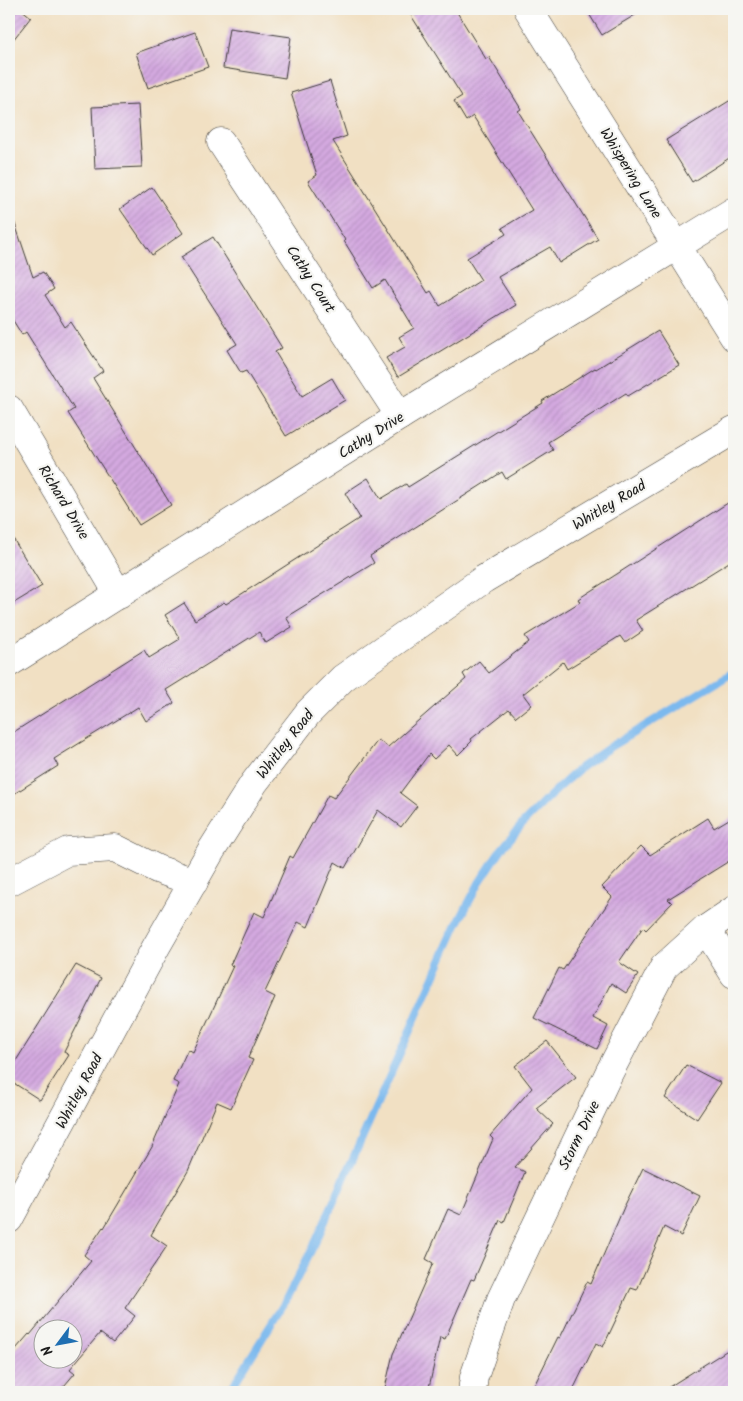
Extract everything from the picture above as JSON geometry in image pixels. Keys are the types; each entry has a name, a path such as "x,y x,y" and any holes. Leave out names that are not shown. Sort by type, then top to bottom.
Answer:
{"street":[{"name":"Whispering Lane","path":"528,9 734,337"},
{"name":"Cathy Court","path":"221,142 400,416"},
{"name":"Cathy Drive","path":"9,663 400,416 734,211"},
{"name":"Richard Drive","path":"9,409 119,595"},
{"name":"Whitley Road","path":"9,1219 156,947 194,882 254,783 308,713 343,678 484,579 734,430"},
{"path":"9,882 68,851 115,848 157,869 194,882"},
{"name":"Storm Drive","path":"472,1392 474,1377 501,1299 609,1073 664,967 706,929 734,910"},
{"path":"706,929 734,974"}],"building":[{"path":"9,9 21,9 31,17 9,45"},
{"path":"407,9 455,9 486,59 489,57 521,109 518,111 598,239 559,263 550,247 498,277 516,305 398,377 386,358 405,347 399,337 414,328 385,280 373,288 308,181 317,175 291,93 330,81 347,136 333,141 428,293 431,291 440,306 481,280 467,258 506,234 502,228 532,210 473,116 466,121 454,101 462,96"},
{"path":"586,9 645,9 602,35"},
{"path":"229,28 291,37 285,78 223,68"},
{"path":"195,32 208,67 148,88 136,53"},
{"path":"734,98 734,155 692,182 666,140"},
{"path":"138,105 142,167 95,169 92,107"},
{"path":"152,187 183,233 152,255 120,209"},
{"path":"12,215 33,277 43,272 54,289 45,295 65,327 71,322 103,371 93,378 171,505 139,525 68,413 74,409 26,332 22,335 9,314 9,216"},
{"path":"213,237 282,348 275,352 302,396 332,378 345,400 286,436 246,371 241,373 227,350 237,344 181,257"},
{"path":"658,331 679,365 628,396 626,393 548,442 553,450 506,479 502,472 370,556 374,563 286,617 292,627 266,643 259,632 166,690 174,703 146,721 138,707 54,759 58,766 9,797 9,735 144,650 149,658 180,639 165,615 184,603 195,620 224,602 226,604 360,518 345,493 368,478 381,499 406,484 408,487 543,403 542,401"},
{"path":"734,499 734,559 636,620 643,631 625,643 620,636 567,669 563,662 523,694 531,705 516,717 509,709 471,739 472,741 458,755 449,745 434,759 429,754 400,793 417,806 401,827 378,810 345,868 335,862 308,927 298,922 265,992 275,997 248,1058 253,1060 231,1108 217,1102 188,1171 151,1235 167,1246 125,1308 135,1316 113,1343 100,1333 82,1355 82,1318 44,1318 91,1261 84,1255 104,1228 152,1147 179,1084 173,1081 188,1049 193,1052 233,966 230,965 254,912 264,917 290,856 293,858 328,795 334,798 378,740 388,747 466,679 463,674 479,661 489,673 529,642 525,636 580,602 578,599"},
{"path":"9,532 42,586 9,606"},
{"path":"734,816 734,858 668,899 672,903 646,930 643,927 619,962 638,975 626,993 611,983 593,1018 608,1026 597,1049 534,1018 559,968 563,970 612,897 602,887 641,846 650,855 708,818 714,828"},
{"path":"76,965 101,978 64,1052 69,1055 40,1100 9,1080 9,1072"},
{"path":"547,1041 576,1077 536,1108 553,1124 515,1167 525,1172 504,1222 500,1220 474,1280 471,1279 445,1339 440,1337 428,1392 384,1392 393,1354 433,1263 426,1259 448,1209 461,1215 493,1139 490,1136 532,1088 515,1066"},
{"path":"686,1065 721,1083 697,1119 665,1098"},
{"path":"643,1168 700,1196 681,1236 664,1227 637,1290 631,1288 603,1347 596,1343 572,1392 531,1392 587,1282 591,1284"},
{"path":"32,1333 32,1368 71,1368 75,1373 59,1392 9,1392 9,1357"},
{"path":"734,1346 734,1392 661,1392"}],"waterway":[{"path":"229,1392 285,1302 317,1239 457,925 479,883 501,850 524,822 580,768 610,747 734,672"}]}
